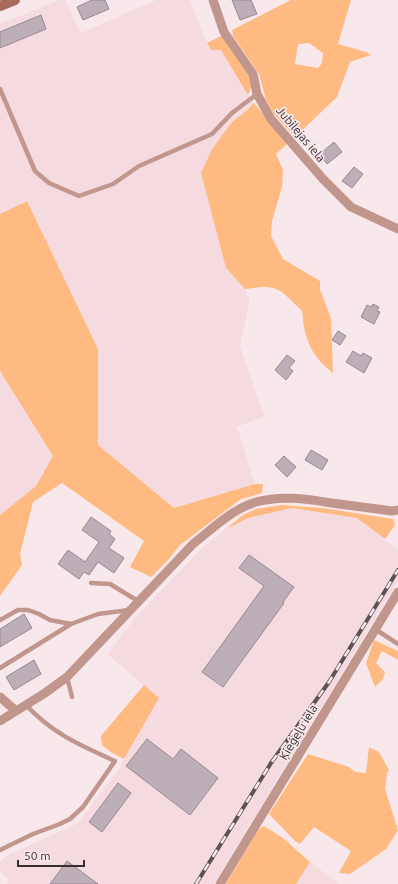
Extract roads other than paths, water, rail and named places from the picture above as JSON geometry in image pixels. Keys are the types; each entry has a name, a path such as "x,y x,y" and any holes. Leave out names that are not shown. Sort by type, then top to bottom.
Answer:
{"main road":[{"path":"0,6 15,0"}],"street":[{"name":"Jubilejas iela","path":"213,0 224,32 253,74 257,94 271,119 323,179 351,207 398,229"},
{"path":"0,721 68,677 129,610 193,544 232,514 255,503 278,498 295,498 392,511 398,510"},
{"name":"Ķieģeļu iela","path":"220,884 398,592"},
{"path":"0,697 16,711"}],"lane":[{"path":"0,89 35,170 48,183 79,196 113,184 139,166 212,134 232,113 257,94"},
{"path":"91,583 110,584 138,602"},
{"path":"0,620 18,610 28,610 50,620 71,624"},
{"path":"0,668 71,624 98,614 129,610"},
{"path":"375,629 398,644"},
{"path":"68,677 72,697"},
{"path":"0,850 33,834 70,819 83,807 115,762 53,730 37,717 26,705"}],"railway":[{"path":"196,884 271,763 329,682 398,570"}]}
